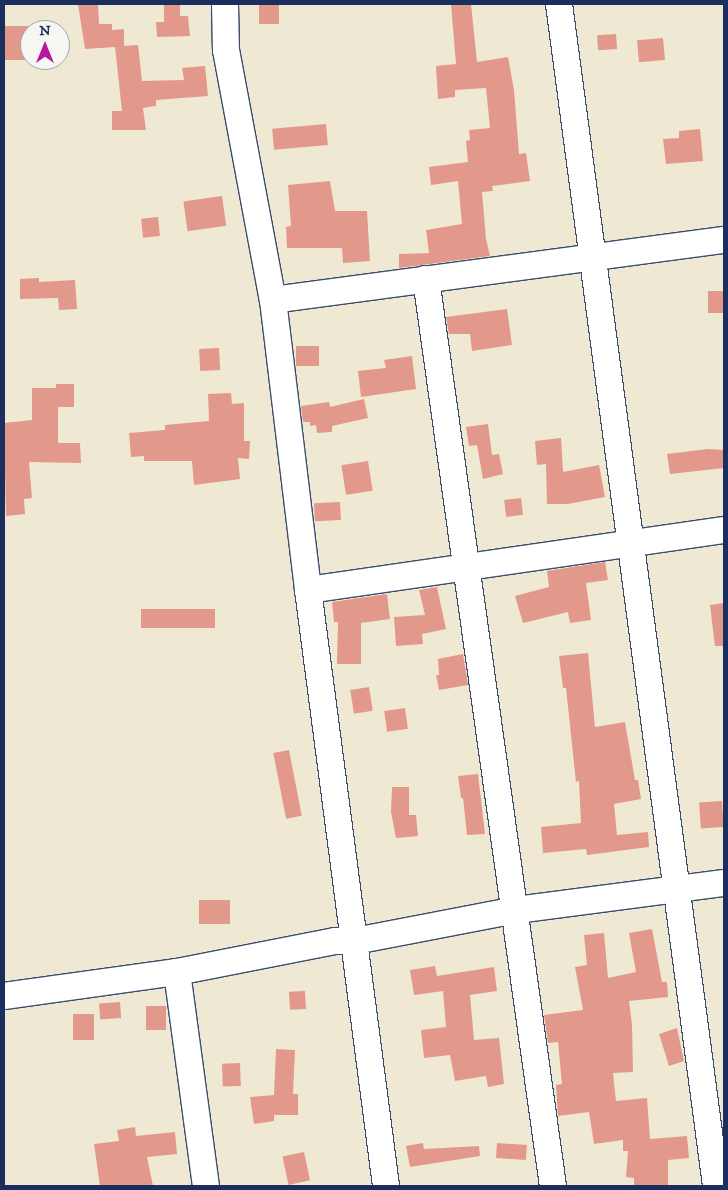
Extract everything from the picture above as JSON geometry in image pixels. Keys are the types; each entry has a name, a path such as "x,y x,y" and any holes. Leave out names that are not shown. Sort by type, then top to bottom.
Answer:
{"street":[{"path":"225,4 226,50 274,300 308,590 386,1186"},
{"path":"559,4 716,1186"},
{"path":"274,300 724,240"},
{"path":"426,279 554,1186"},
{"path":"308,590 724,530"},
{"path":"4,996 177,972 335,941 355,941 516,910 724,883"},
{"path":"177,972 206,1186"}],"building":[{"path":"78,4 98,4 99,24 112,24 112,30 124,29 124,46 138,45 142,81 184,80 182,68 205,66 208,96 156,100 156,106 143,108 146,130 112,130 112,111 122,111 115,47 85,49"},
{"path":"164,4 180,4 180,16 188,16 190,36 157,37 156,22 164,22"},
{"path":"259,4 279,4 279,24 259,24"},
{"path":"451,4 471,4 477,62 508,57 514,90 519,154 526,153 530,181 492,186 493,191 482,192 486,239 490,256 399,268 399,254 429,253 426,230 462,224 458,181 431,185 429,167 468,162 466,141 470,140 469,130 490,128 486,88 455,90 455,97 438,99 436,66 456,64"},
{"path":"4,26 20,26 20,60 4,60"},
{"path":"616,34 617,49 598,50 597,35"},
{"path":"663,38 665,60 639,62 637,40"},
{"path":"326,124 328,145 274,150 272,129"},
{"path":"700,129 703,161 666,164 663,139 679,138 679,131"},
{"path":"330,181 335,211 367,211 370,261 343,263 342,248 287,248 286,227 291,226 288,185"},
{"path":"222,196 226,226 188,231 183,201"},
{"path":"158,217 160,236 143,238 141,219"},
{"path":"39,278 39,282 75,280 77,309 59,310 58,298 20,299 20,279"},
{"path":"708,291 724,291 724,313 708,313"},
{"path":"507,309 512,345 472,351 470,334 449,334 446,317"},
{"path":"296,346 319,346 319,366 296,366"},
{"path":"219,348 220,370 200,371 199,349"},
{"path":"412,356 416,389 361,397 358,371 386,368 384,360"},
{"path":"56,384 74,384 74,407 58,407 58,443 80,443 81,463 29,462 32,498 24,499 25,514 6,516 4,423 32,420 32,388 56,388"},
{"path":"231,393 232,404 244,403 244,441 250,441 249,459 238,458 240,479 194,485 192,461 144,461 144,456 131,457 129,433 165,430 165,425 209,421 208,394"},
{"path":"364,399 368,418 332,426 332,432 317,433 316,425 310,426 310,422 303,422 301,406 329,402 330,407"},
{"path":"488,424 492,455 499,454 503,474 483,479 477,445 469,446 466,427"},
{"path":"561,438 563,472 599,465 605,497 568,504 547,504 546,464 537,465 535,441"},
{"path":"708,449 724,450 724,468 670,474 667,454"},
{"path":"368,461 373,491 346,495 341,465"},
{"path":"521,498 523,515 506,517 504,500"},
{"path":"340,502 341,520 315,521 314,503"},
{"path":"605,562 608,580 586,583 591,620 570,623 568,612 523,623 515,596 549,587 547,571"},
{"path":"437,587 446,629 422,634 423,644 396,646 394,617 425,615 419,590"},
{"path":"387,594 390,619 361,623 361,664 337,664 338,622 334,622 332,602"},
{"path":"724,603 724,646 715,646 710,605"},
{"path":"141,609 215,609 215,628 141,628"},
{"path":"588,653 595,727 625,722 635,780 638,780 641,799 614,804 617,835 648,832 649,847 587,855 586,849 543,853 541,827 581,823 579,781 576,782 566,688 563,688 559,656"},
{"path":"463,654 468,685 439,690 436,675 439,675 438,659"},
{"path":"369,687 373,711 354,714 350,690"},
{"path":"405,708 408,729 387,732 384,711"},
{"path":"289,750 302,816 286,819 273,753"},
{"path":"478,774 485,834 467,835 463,798 461,798 458,776"},
{"path":"392,787 409,787 409,815 416,815 418,836 396,838 391,812"},
{"path":"722,801 724,827 701,829 699,803"},
{"path":"199,900 230,900 230,924 199,924"},
{"path":"652,929 662,982 667,982 668,997 629,1001 632,1025 633,1072 613,1073 616,1101 647,1098 650,1139 687,1136 689,1158 668,1160 668,1186 634,1186 634,1178 626,1177 628,1151 623,1151 623,1140 594,1144 589,1112 558,1116 556,1085 562,1084 558,1042 548,1043 544,1015 583,1010 575,967 587,965 584,935 604,933 608,978 636,972 629,933"},
{"path":"435,966 437,976 494,967 497,991 470,995 474,1040 499,1038 504,1084 488,1087 486,1076 455,1081 450,1055 424,1058 421,1030 446,1027 443,991 414,995 410,970"},
{"path":"305,991 306,1009 290,1010 289,992"},
{"path":"120,1002 121,1018 100,1019 99,1003"},
{"path":"146,1006 166,1006 166,1030 146,1030"},
{"path":"73,1014 94,1014 94,1040 73,1040"},
{"path":"677,1028 684,1061 669,1066 659,1034"},
{"path":"276,1049 295,1050 293,1094 298,1094 298,1115 274,1115 274,1121 254,1124 250,1097 274,1095"},
{"path":"240,1063 241,1086 223,1087 222,1064"},
{"path":"135,1127 136,1136 175,1132 177,1154 147,1157 153,1186 100,1186 94,1144 119,1141 117,1130"},
{"path":"423,1143 424,1149 479,1146 480,1156 410,1167 406,1146"},
{"path":"497,1143 527,1145 526,1160 496,1158"},
{"path":"304,1152 310,1180 289,1185 282,1157"}]}
